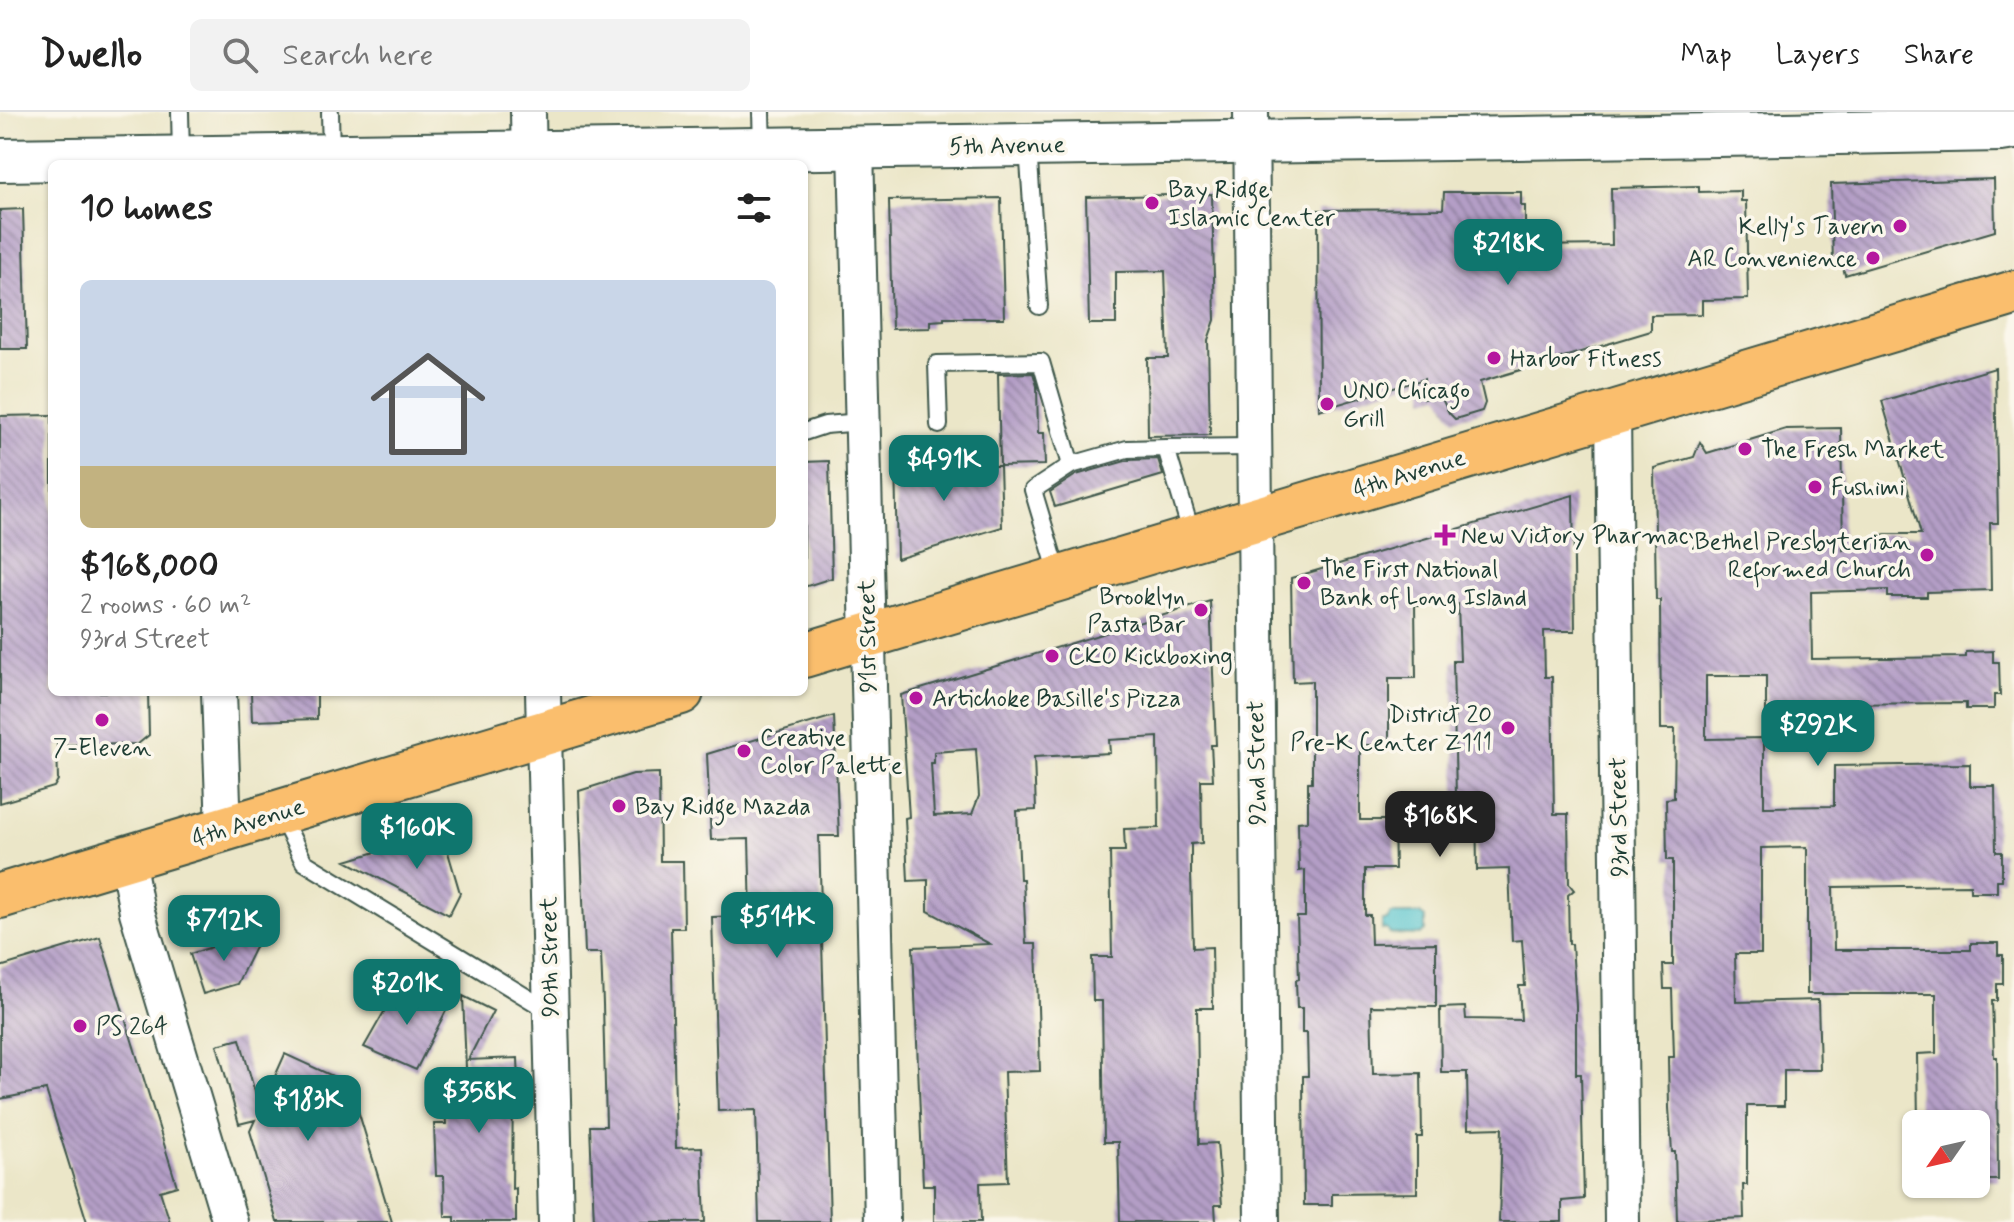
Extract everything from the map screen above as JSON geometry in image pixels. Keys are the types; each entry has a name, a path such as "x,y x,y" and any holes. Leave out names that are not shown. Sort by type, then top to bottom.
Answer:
{"main road":[{"name":"4th Avenue","path":"808,654 2014,293"},
{"name":"4th Avenue","path":"0,896 280,812 543,712 653,696"}],"street":[{"name":"5th Avenue","path":"196,160 762,130 856,147 1028,145 1251,127 1490,132 2014,128"},
{"name":"92nd Street","path":"1251,127 1262,1222"},
{"name":"91st Street","path":"856,147 882,1222"},
{"name":"5th Avenue","path":"0,160 48,162"},
{"name":"93rd Street","path":"1613,412 1622,1222"},
{"path":"219,696 224,829"},
{"name":"90th Street","path":"543,712 556,1222"},
{"path":"127,859 137,912 230,1222"}],"lane":[{"path":"180,112 196,160"},
{"path":"330,112 331,155"},
{"path":"1028,145 1039,306"},
{"path":"939,425 937,364 1041,362 1071,465"},
{"path":"808,431 825,425 862,422"},
{"path":"1059,578 1033,490 1071,465 1127,449 1253,447"},
{"path":"1166,448 1193,538"},
{"path":"280,812 304,862 550,1011"}],"water":[{"path":"1391,914 1420,914 1425,918 1425,931 1420,935 1390,934 1387,929 1382,930 1382,920 1387,920"}],"building":[{"path":"1994,179 1995,231 1845,275 1841,261 1833,263 1831,184"},
{"path":"1699,186 1699,192 1741,191 1741,201 1746,201 1748,299 1702,300 1702,314 1651,315 1651,331 1480,382 1485,403 1482,411 1455,419 1440,395 1424,399 1424,379 1319,410 1318,210 1443,209 1444,192 1521,192 1521,206 1525,206 1525,246 1612,245 1611,188"},
{"path":"1212,194 1215,320 1208,340 1210,435 1148,436 1147,358 1168,358 1165,271 1116,272 1116,324 1089,324 1086,197"},
{"path":"1001,198 1004,318 944,318 930,321 930,328 892,329 889,200"},
{"path":"23,209 27,349 0,349 0,210"},
{"path":"1995,368 1998,523 1990,523 1991,590 1927,592 1927,597 1888,597 1888,590 1811,592 1812,659 1966,657 1966,652 1993,651 1993,662 1999,662 2000,695 1994,695 1994,709 1966,709 1966,703 1812,704 1812,728 1766,728 1766,676 1706,676 1706,739 1764,738 1764,807 1834,806 1834,766 1970,764 1970,786 1995,786 1996,852 2002,852 2002,880 1997,880 1997,892 1970,892 1970,885 1833,887 1834,950 1971,950 1971,943 1998,943 1998,955 2003,955 2003,984 1997,984 1997,1001 1992,1001 1994,1057 1997,1057 1998,1180 1990,1180 1990,1110 1918,1110 1917,1054 1936,1053 1936,994 1807,994 1807,847 1761,848 1761,954 1735,954 1736,1002 1818,1000 1820,1070 1784,1070 1784,1106 1747,1106 1744,1218 1677,1221 1675,1152 1672,1152 1669,1108 1668,1057 1674,1057 1672,989 1664,989 1663,965 1673,965 1673,860 1667,860 1666,799 1674,798 1675,729 1661,729 1660,600 1656,600 1654,468 1694,457 1700,442 1707,453 1786,429 1841,428 1843,550 1885,534 1921,534 1882,401"},
{"path":"1033,373 1037,386 1038,433 1044,433 1045,465 1000,466 998,374"},
{"path":"48,415 48,696 148,696 149,735 138,744 57,745 58,780 54,787 0,803 0,416"},
{"path":"950,457 950,466 1000,466 1002,527 897,559 895,459"},
{"path":"1158,459 1163,475 1055,507 1050,492 1076,475 1129,460"},
{"path":"829,461 832,578 808,586 808,462"},
{"path":"1573,495 1575,631 1544,631 1545,677 1552,677 1554,814 1568,814 1569,884 1574,890 1568,895 1569,944 1572,944 1576,1006 1576,1074 1581,1074 1584,1199 1562,1201 1562,1222 1499,1222 1502,1128 1468,1129 1467,1072 1441,1072 1440,1008 1465,1007 1466,1019 1521,1020 1519,986 1525,986 1522,940 1512,941 1509,869 1477,870 1476,796 1456,796 1453,661 1460,661 1458,604 1415,605 1416,678 1389,678 1389,745 1360,745 1360,820 1394,820 1395,869 1365,869 1365,915 1370,915 1371,944 1436,943 1436,1007 1371,1006 1373,1074 1421,1073 1422,1137 1417,1137 1417,1193 1332,1194 1332,1205 1304,1205 1303,1076 1308,1076 1307,1033 1302,1033 1302,1008 1297,1008 1296,980 1299,979 1297,917 1305,917 1305,870 1299,871 1298,822 1308,821 1308,782 1312,782 1312,681 1293,682 1291,578"},
{"path":"1210,601 1216,745 1211,745 1213,780 1201,780 1202,843 1191,844 1191,873 1193,948 1212,947 1213,1008 1197,1008 1199,1144 1217,1143 1222,1205 1215,1205 1216,1222 1120,1222 1118,1142 1104,1142 1102,1001 1093,1001 1092,957 1112,957 1110,851 1125,851 1124,829 1159,828 1158,737 1109,740 1110,753 1034,757 1036,810 1017,811 1026,944 1036,944 1040,1071 1004,1072 1008,1182 980,1183 981,1222 934,1222 934,1185 923,1185 913,947 990,944 928,911 928,880 908,881 905,818 909,817 901,695","holes":["976,749 979,796 972,814 934,816 931,763 934,763 934,752"]},
{"path":"251,696 317,696 317,719 252,721"},
{"path":"834,716 839,836 819,836 830,1222 759,1222 756,1110 718,1111 712,917 751,916 749,839 711,840 707,754"},
{"path":"659,773 660,861 683,861 684,928 671,928 676,1148 702,1147 705,1222 594,1222 590,1126 606,1126 603,1004 601,953 585,953 579,791 633,774"},
{"path":"442,832 460,893 449,915 346,861"},
{"path":"263,931 237,984 203,994 190,954"},
{"name":"PS 264","path":"100,937 177,1186 160,1191 170,1222 87,1222 46,1090 0,1099 0,967"},
{"path":"401,982 449,1005 416,1070 364,1047"},
{"path":"463,996 493,1011 468,1060 518,1058 519,1082 513,1082 512,1189 516,1188 516,1222 455,1222 455,1217 445,1217 444,1176 436,1176 434,1124 446,1124 444,1093 467,1092"},
{"path":"240,1039 260,1110 285,1054 350,1084 392,1222 277,1222 250,1131 255,1120 239,1124 217,1045"}],"place":[{"name":"Bay Ridge Islamic Center","path":"1152,203"},
{"name":"Kelly's Tavern","path":"1900,226"},
{"name":"AR Convenience","path":"1873,258"},
{"name":"Harbor Fitness","path":"1494,358"},
{"name":"UNO Chicago Grill","path":"1327,404"},
{"name":"The Fresh Market","path":"1745,449"},
{"name":"Fushimi","path":"1815,487"},
{"name":"New Victory Pharmacy","path":"1445,535"},
{"name":"Bethel Presbyterian Reformed Church","path":"1927,555"},
{"name":"The First National Bank of Long Island","path":"1304,583"},
{"name":"Brooklyn Pasta Bar","path":"1201,610"},
{"name":"CKO Kickboxing","path":"1052,656"},
{"name":"Artichoke Basille's Pizza","path":"916,698"},
{"name":"7-Eleven","path":"102,720"},
{"name":"District 20 Pre-K Center Z111","path":"1508,728"},
{"name":"Creative Color Palette","path":"744,751"},
{"name":"Bay Ridge Mazda","path":"619,806"},
{"name":"PS 264","path":"80,1026"}]}
